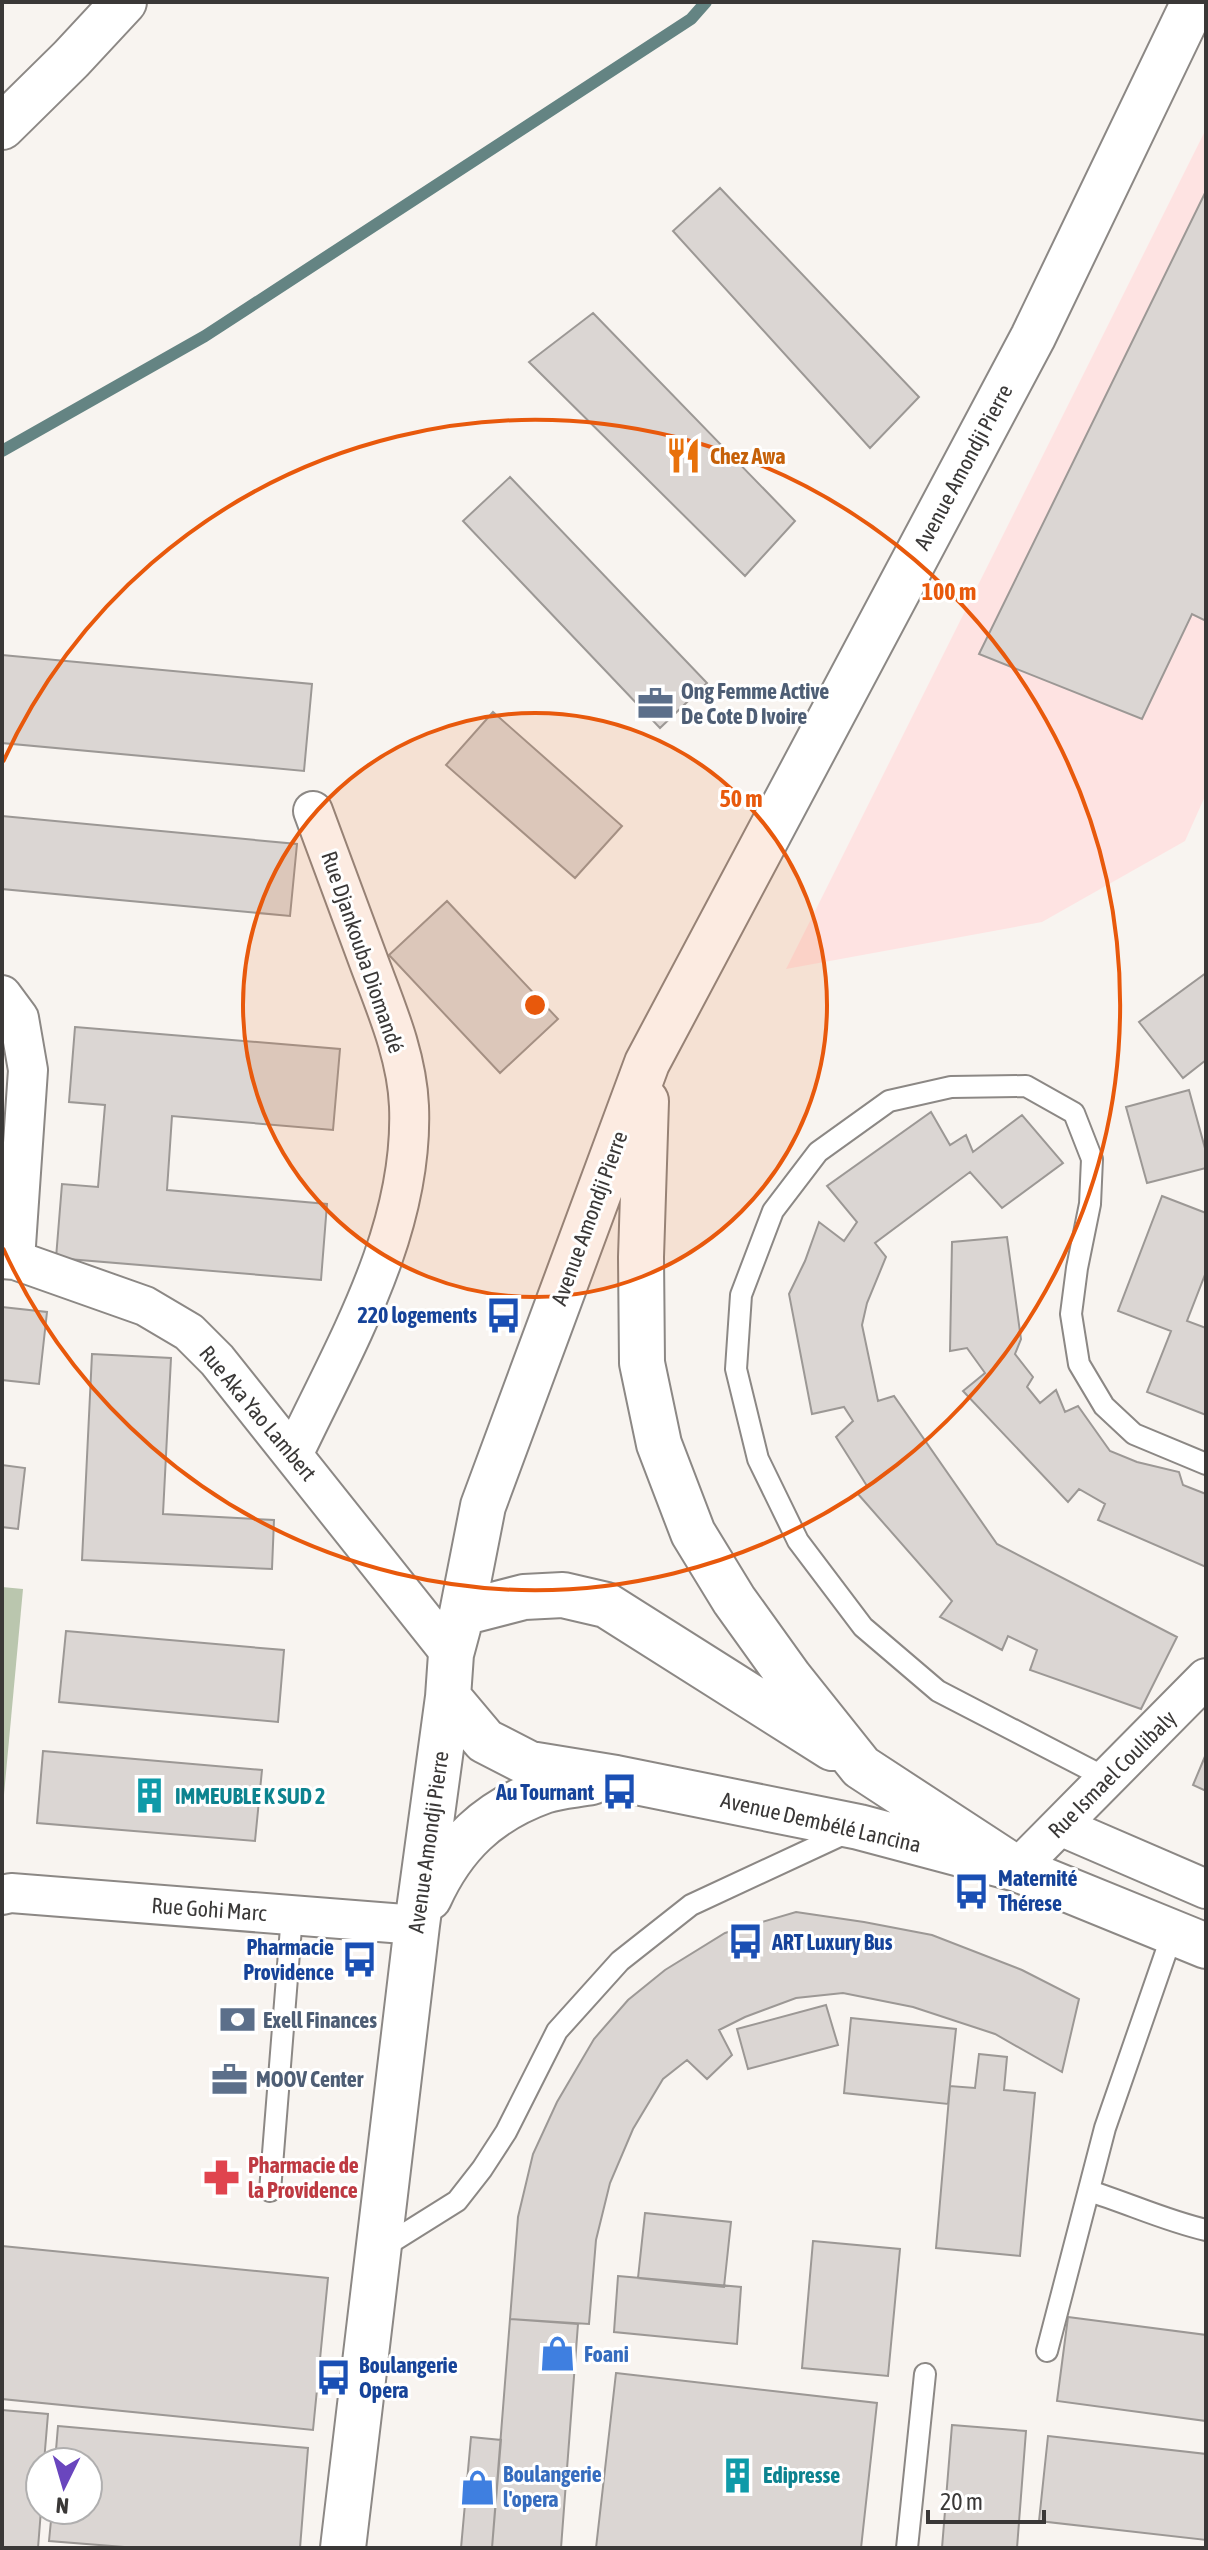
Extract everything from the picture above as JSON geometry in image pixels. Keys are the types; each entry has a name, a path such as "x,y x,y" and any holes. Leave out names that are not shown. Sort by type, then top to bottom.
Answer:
{"main road":[{"path":"2,127 124,2"},
{"name":"Avenue Amondji Pierre","path":"343,2548 417,1925 457,1633 483,1506 647,1063 1033,337 1194,2"},
{"path":"647,1063 641,1257 642,1363 659,1444 693,1533 734,1600 790,1678 861,1767"},
{"path":"457,1633 524,1597 563,1595 606,1605 1017,1869"},
{"name":"Avenue Dembélé Lancina","path":"448,1697 485,1741 530,1764 616,1778 859,1827 1017,1869 1190,1939"},
{"path":"417,1925 442,1870 466,1838 504,1810 545,1790 616,1778"}],"street":[{"name":"Rue Djankouba Diomandé","path":"293,1455 373,1285 408,1162 409,1103 398,1041 313,811"},
{"path":"2,995 19,1018 28,1070 8,1260"},
{"name":"Rue Aka Yao Lambert","path":"8,1260 145,1306 189,1332 217,1360 293,1455 457,1633"},
{"name":"Rue Ismael Coulibaly","path":"1017,1869 1206,1678"},
{"path":"1060,1826 1206,1889"},
{"name":"Rue Gohi Marc","path":"2,1895 11,1893 417,1925"}],"lane":[{"path":"1108,1779 938,1691 863,1627 798,1541 758,1459 736,1369 741,1295 773,1211 818,1152 889,1101 951,1087 1026,1086 1074,1113 1092,1159 1090,1204 1071,1314 1079,1364 1104,1406 1134,1434 1206,1464"},
{"path":"378,2250 457,2201 506,2132 557,2031 620,1961 691,1905 859,1827"},
{"path":"270,2191 292,1915"},
{"path":"1047,2351 1105,2128 1190,1939"},
{"path":"1089,2191 1127,2202 1186,2226 1206,2230"},
{"path":"907,2548 925,2374"}],"shaded area":[{"path":"1206,129 1206,794 1185,841 1042,922 786,969"}],"green space":[{"path":"2,1587 23,1589 2,1816"}],"building":[{"path":"720,188 919,397 870,448 673,231"},
{"path":"1206,191 1206,621 1192,614 1142,719 979,654"},
{"path":"593,313 795,521 745,576 529,362"},
{"path":"510,477 707,683 660,728 463,521"},
{"path":"2,655 312,684 304,771 2,743"},
{"path":"493,712 622,826 575,878 446,765"},
{"path":"2,816 297,844 290,916 2,889"},
{"path":"447,901 558,1019 500,1073 389,955"},
{"path":"1206,973 1206,1060 1183,1078 1139,1022"},
{"path":"75,1027 340,1049 333,1130 172,1116 167,1190 327,1204 321,1280 56,1258 62,1184 98,1187 105,1105 69,1102"},
{"path":"1189,1090 1206,1152 1206,1168 1147,1183 1126,1107"},
{"path":"931,1112 950,1145 966,1135 973,1152 1022,1115 1063,1163 1002,1208 970,1172 875,1243 886,1257 867,1303 862,1325 878,1401 894,1396 997,1544 1177,1637 1141,1709 1030,1670 1037,1650 1008,1636 1002,1650 940,1617 952,1601 858,1494 867,1486 836,1437 853,1421 844,1407 812,1414 789,1294 819,1222 844,1241 857,1222 827,1186"},
{"path":"1162,1196 1206,1213 1206,1272 1187,1321 1206,1328 1206,1415 1147,1392 1171,1331 1118,1311"},
{"path":"1007,1237 1021,1339 1015,1354 1033,1377 1027,1387 1040,1403 1056,1390 1065,1412 1078,1406 1110,1451 1137,1462 1179,1472 1183,1485 1206,1494 1206,1567 1098,1520 1105,1504 1079,1489 1068,1502 963,1391 985,1373 967,1348 950,1351 952,1242"},
{"path":"2,1307 47,1312 39,1384 2,1380"},
{"path":"92,1354 171,1358 163,1514 274,1520 272,1569 82,1560"},
{"path":"2,1465 25,1468 18,1529 2,1527"},
{"path":"66,1631 284,1650 278,1722 59,1702"},
{"name":"IMMEUBLE K SUD 2","path":"43,1751 262,1770 255,1841 37,1823"},
{"path":"1206,1754 1206,1791 1193,1785"},
{"path":"796,1912 932,1935 1022,1970 1079,1999 1062,2072 995,2034 913,2007 843,1993 796,1998 745,2017 719,2030 732,2055 707,2079 687,2060 663,2079 633,2129 610,2183 596,2240 589,2324 510,2319 518,2217 533,2154 557,2102 594,2039 628,2000 665,1970 725,1933"},
{"path":"826,2005 838,2045 748,2069 737,2029"},
{"path":"851,2018 956,2029 948,2104 844,2093"},
{"path":"979,2054 1007,2057 1004,2090 1035,2093 1020,2256 936,2248 950,2086 975,2088"},
{"path":"645,2213 731,2222 724,2287 638,2278"},
{"path":"813,2241 900,2249 888,2376 802,2368"},
{"path":"2,2246 328,2278 313,2430 2,2399"},
{"path":"618,2276 741,2287 737,2344 614,2332"},
{"path":"1068,2317 1206,2335 1206,2421 1057,2401"},
{"path":"510,2319 578,2324 561,2548 492,2548"},
{"name":"Edipresse","path":"616,2373 877,2403 861,2548 596,2548"},
{"path":"2,2410 48,2414 45,2446 24,2446 24,2526 40,2526 38,2548 2,2548"},
{"path":"952,2425 1026,2431 1017,2548 942,2548"},
{"path":"58,2426 308,2448 300,2548 137,2548 49,2541 50,2526 104,2526 104,2446 56,2446"},
{"path":"1048,2436 1206,2454 1206,2540 1039,2521"},
{"path":"471,2437 501,2440 492,2548 461,2548"}],"waterway":[{"path":"2,451 205,336 691,19 706,2"}],"place":[{"name":"Chez Awa","path":"684,456"},
{"name":"Ong Femme Active De Cote D Ivoire","path":"655,704"},
{"name":"220 logements","path":"503,1315"},
{"name":"Au Tournant","path":"620,1792"},
{"name":"IMMEUBLE K SUD 2","path":"149,1796"},
{"name":"Maternité Thérese","path":"972,1891"},
{"name":"ART Luxury Bus","path":"746,1942"},
{"name":"Pharmacie Providence","path":"360,1960"},
{"name":"Exell Finances","path":"237,2020"},
{"name":"MOOV Center","path":"230,2079"},
{"name":"Pharmacie de la Providence","path":"222,2178"},
{"name":"Foani","path":"558,2354"},
{"name":"Boulangerie Opera","path":"333,2378"},
{"name":"Edipresse","path":"737,2475"},
{"name":"Boulangerie l'opera","path":"477,2487"}]}
